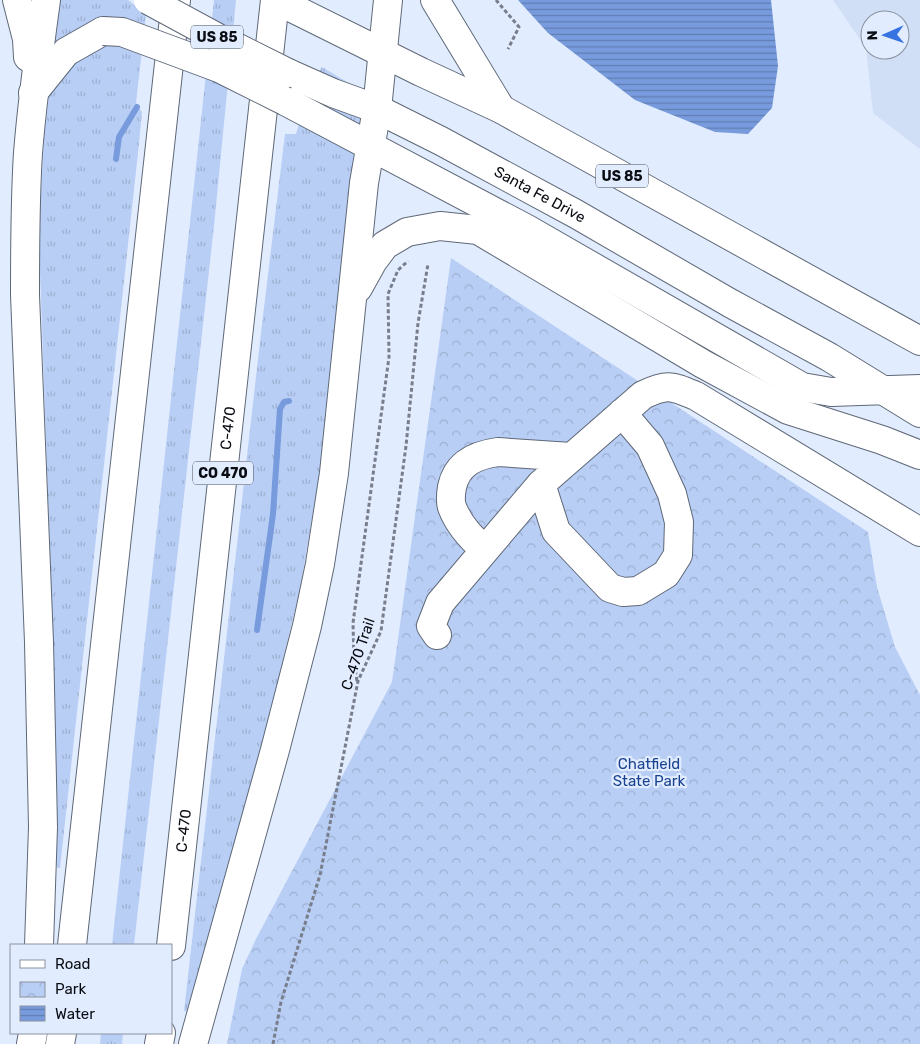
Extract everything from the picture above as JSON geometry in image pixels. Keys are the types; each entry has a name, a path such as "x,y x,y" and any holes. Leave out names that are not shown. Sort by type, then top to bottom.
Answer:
{"main road":[{"path":"17,0 28,38 25,295 39,642 43,827 39,944"},
{"path":"28,154 46,0"},
{"name":"Santa Fe Drive","path":"148,0 288,73 333,93 377,109 441,141 576,214 730,303 829,357 920,413"},
{"path":"72,944 176,0"},
{"name":"US 85","path":"275,0 383,54 501,109 920,341"},
{"name":"C-470","path":"171,944 275,0"},
{"path":"193,1044 255,826 307,626 320,564 331,496 364,183 377,109 388,0"},
{"path":"435,0 501,109"},
{"path":"34,93 66,52 103,31 122,32 210,65 370,146 527,229 802,387 832,392 920,389"},
{"path":"353,298 384,245 407,232 440,226 478,230 702,364 788,410 882,440 920,455"},
{"path":"437,635 432,626 440,603 541,484 643,395 660,387 675,387 696,396 920,532"},
{"path":"541,484 556,531 610,588 623,592 638,591 666,574 678,555 679,522 672,494 650,446 622,413"},
{"path":"485,550 469,535 452,506 451,491 454,476 463,465 488,453 498,452 571,457"}],"path":[{"path":"496,0 519,27 508,49"},
{"path":"358,681 354,662 353,623 390,357 388,294 398,270 413,257"},
{"name":"C-470 Trail","path":"273,1044 281,1002 320,875 358,681 381,631 406,446 418,323 428,264"}],"shaded area":[{"path":"833,0 920,0 920,149 873,113 867,60 910,60 910,10 860,10 860,39"}],"green space":[{"path":"60,0 128,0 146,14 136,103 142,112 138,153 60,868 54,867 53,639 40,270 40,212 44,138"},
{"path":"214,0 236,0 214,226 134,944 112,944"},
{"path":"322,67 370,98 322,459 300,589 272,706 189,1012 184,1011 285,134 296,134 310,86"},
{"name":"Chatfield State Park","path":"451,258 868,532 877,587 895,647 920,695 920,1044 227,1044 242,969 392,682"},
{"path":"101,1034 123,1034 122,1044 100,1044"}],"water":[{"path":"518,0 771,0 778,66 772,108 748,134 715,132 635,100 548,33"}],"waterway":[{"path":"116,159 119,137 137,107"},
{"path":"257,630 273,514 280,409 284,402 289,401"}]}
